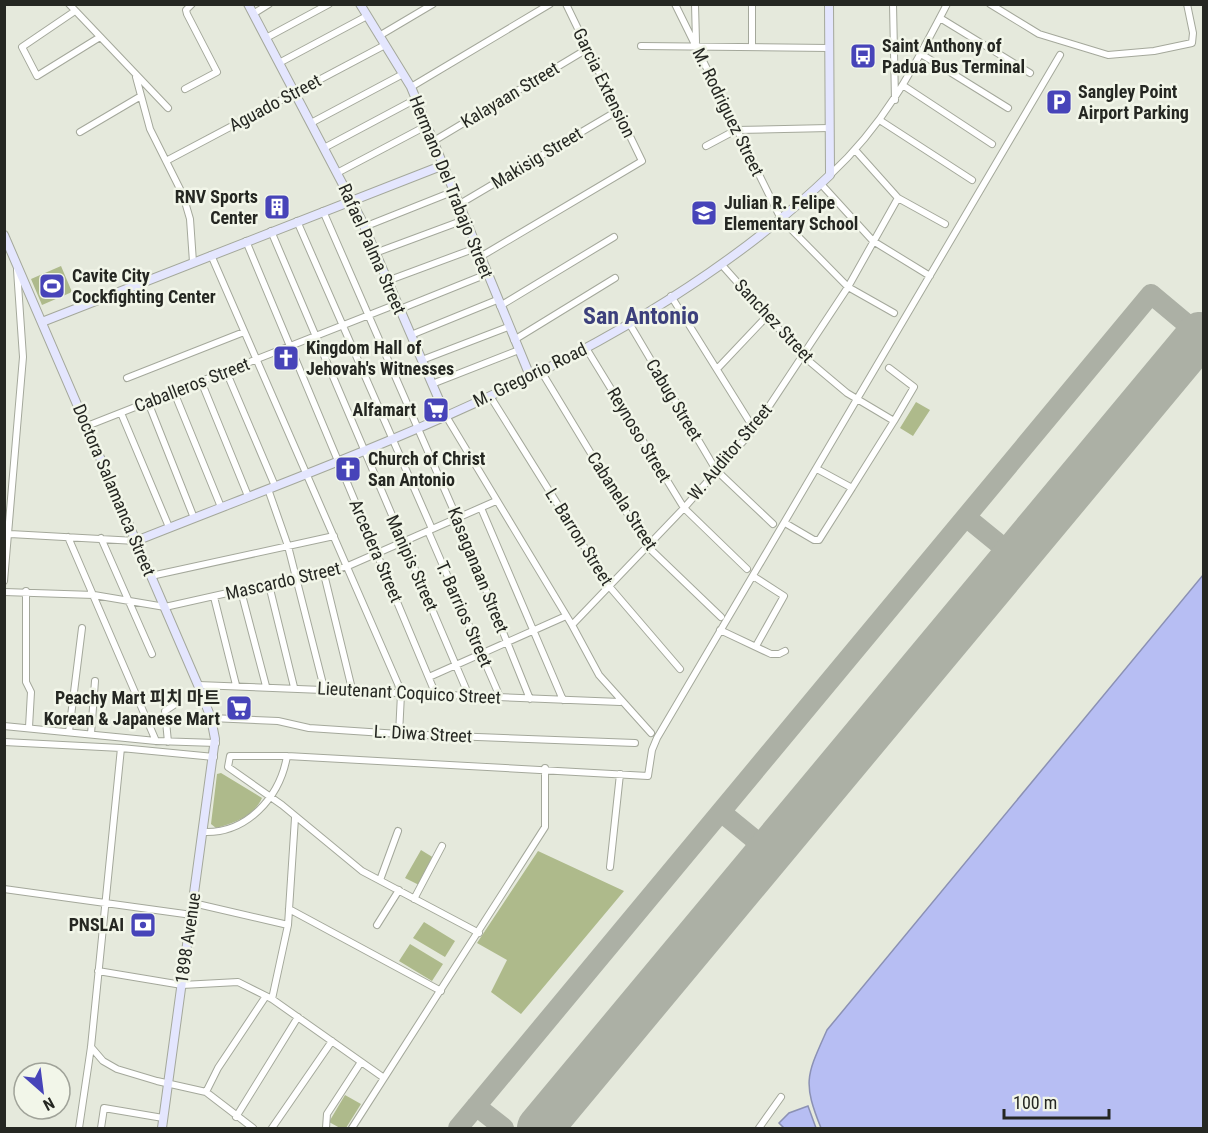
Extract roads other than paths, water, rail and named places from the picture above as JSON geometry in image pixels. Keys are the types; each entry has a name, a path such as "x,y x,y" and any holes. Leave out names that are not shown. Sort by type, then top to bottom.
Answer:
{"street":[{"path":"69,4 136,77 168,108"},
{"path":"185,89 217,72 187,14 186,10 192,4"},
{"name":"Rafael Palma Street","path":"248,4 351,199 446,416 572,625 599,675 620,702 651,734"},
{"path":"253,14 269,4"},
{"path":"266,38 328,4"},
{"name":"Hermano Del Trabajo Street","path":"360,4 411,87 441,166 530,376"},
{"path":"379,36 433,4"},
{"path":"411,87 550,4"},
{"name":"Garcia Extension","path":"478,253 642,161 566,4"},
{"name":"M. Rodriguez Street","path":"675,4 781,219 848,287 894,313"},
{"path":"695,4 696,46"},
{"path":"752,4 752,45"},
{"path":"829,4 830,175"},
{"path":"893,4 895,100"},
{"name":"M. Gregorio Road","path":"136,541 338,461 490,396 586,348 721,264 781,219 856,151 881,121 904,86 948,4"},
{"path":"990,4 1039,34 1108,55 1154,51 1192,43 1193,33 1187,4"},
{"path":"75,11 22,47 37,76 100,37"},
{"path":"279,63 367,16"},
{"path":"940,18 1030,73"},
{"name":"Aguado Street","path":"166,161 385,45"},
{"path":"641,46 752,45 829,48"},
{"name":"Kalayaan Street","path":"432,142 587,49"},
{"path":"921,54 1008,108"},
{"path":"479,933 362,871 270,797 228,767 230,756 287,756 545,768 648,776 652,750 657,738 1060,55"},
{"path":"311,123 403,74"},
{"path":"136,77 150,129 188,211 193,262"},
{"path":"904,86 992,144"},
{"path":"80,132 141,96"},
{"path":"324,148 416,99"},
{"name":"Makisig Street","path":"458,205 617,111"},
{"path":"881,121 972,180"},
{"path":"337,173 426,126"},
{"path":"706,146 736,130 830,129"},
{"path":"856,151 898,198 945,224"},
{"path":"42,322 351,199 441,166"},
{"path":"821,184 873,241 930,276"},
{"path":"364,227 452,192"},
{"name":"W. Auditor Street","path":"572,625 754,429 848,287 898,198"},
{"name":"Kasaganaan Street","path":"323,211 457,518 530,699"},
{"path":"375,253 464,220"},
{"name":"T. Barrios Street","path":"297,221 500,698"},
{"name":"Manipis Street","path":"271,231 469,696"},
{"name":"Doctora Salamanca Street","path":"4,235 198,686 211,718 215,749"},
{"path":"411,335 499,303 614,237"},
{"name":"Arcedera Street","path":"246,241 436,695"},
{"path":"387,281 478,253"},
{"path":"211,255 348,566 401,694 399,734"},
{"path":"4,581 23,357 17,262"},
{"name":"Sanchez Street","path":"721,264 768,314 803,356 847,393 894,421"},
{"name":"Caballeros Street","path":"87,426 369,315 399,307 487,274"},
{"path":"514,340 615,278"},
{"path":"671,296 754,429"},
{"path":"717,369 768,314"},
{"name":"Cabug Street","path":"629,323 716,470 773,524"},
{"path":"422,360 508,327"},
{"path":"127,378 244,332"},
{"name":"Reynoso Street","path":"586,348 684,507 747,569"},
{"path":"432,384 519,350"},
{"path":"785,523 814,540 819,540 914,387 889,368"},
{"path":"226,371 271,487 324,688"},
{"name":"Cabanela Street","path":"541,371 647,546 721,617"},
{"path":"201,381 248,496"},
{"path":"174,392 221,507"},
{"name":"L. Barron Street","path":"490,396 608,585 680,669"},
{"path":"148,402 194,518"},
{"path":"121,413 169,527"},
{"path":"817,469 852,488"},
{"name":"Mascardo Street","path":"165,607 348,566 496,501"},
{"path":"481,508 563,700"},
{"path":"9,534 136,541"},
{"path":"151,576 334,536"},
{"path":"68,537 156,741"},
{"path":"101,538 152,654"},
{"path":"323,570 352,689"},
{"path":"753,576 784,596 756,646"},
{"path":"269,585 294,687"},
{"path":"26,591 26,682 31,692 29,727"},
{"path":"241,591 266,686"},
{"path":"4,592 94,595 165,607"},
{"path":"214,597 236,685"},
{"path":"429,677 566,616"},
{"path":"69,732 82,628"},
{"path":"720,630 775,655 784,651"},
{"path":"91,734 95,681"},
{"name":"Lieutenant Coquico Street","path":"198,686 352,689 401,694 620,702"},
{"path":"168,742 165,711 174,705"},
{"name":"L. Diwa Street","path":"211,718 273,720 309,728 399,734 635,743"},
{"path":"4,726 168,742 215,749"},
{"path":"4,742 122,748 215,749"},
{"path":"79,1128 91,1047 104,902 122,748"},
{"name":"1898 Avenue","path":"162,1128 215,749"},
{"path":"203,832 232,828 246,821 270,797 285,772 287,756"},
{"path":"352,1128 545,827 545,768"},
{"path":"610,867 620,774"},
{"path":"206,1092 218,1068 269,997 288,925 294,818"},
{"path":"380,880 398,831"},
{"path":"414,899 442,846"},
{"path":"4,889 192,915"},
{"path":"377,925 399,891"},
{"path":"193,903 288,925"},
{"path":"289,909 441,991"},
{"path":"98,971 182,985 238,982 269,997 384,1078"},
{"path":"236,1117 298,1017"},
{"path":"272,1128 332,1041"},
{"path":"91,1047 103,1061 117,1069 206,1092 253,1128"},
{"path":"326,1128 327,1114 361,1062"},
{"path":"759,1128 781,1096"},
{"path":"101,1128 104,1108 163,1118"}],"water":[{"path":"1203,575 1203,1128 821,1128 811,1099 809,1078 827,1030"},
{"path":"808,1106 816,1128 784,1128 779,1123 789,1113"}],"place":[{"name":"Saint Anthony of Padua Bus Terminal","path":"863,56"},
{"name":"Sangley Point Airport Parking","path":"1059,102"},
{"name":"RNV Sports Center","path":"277,207"},
{"name":"Julian R. Felipe Elementary School","path":"704,213"},
{"name":"Cavite City Cockfighting Center","path":"52,286"},
{"name":"Kingdom Hall of Jehovah's Witnesses","path":"286,358"},
{"name":"Alfamart","path":"436,410"},
{"name":"Church of Christ San Antonio","path":"348,469"},
{"name":"Peachy Mart 피치 마트 Korean & Japanese Mart","path":"239,708"},
{"name":"PNSLAI","path":"143,925"}],"district":[{"name":"San Antonio","path":"641,316"}]}
